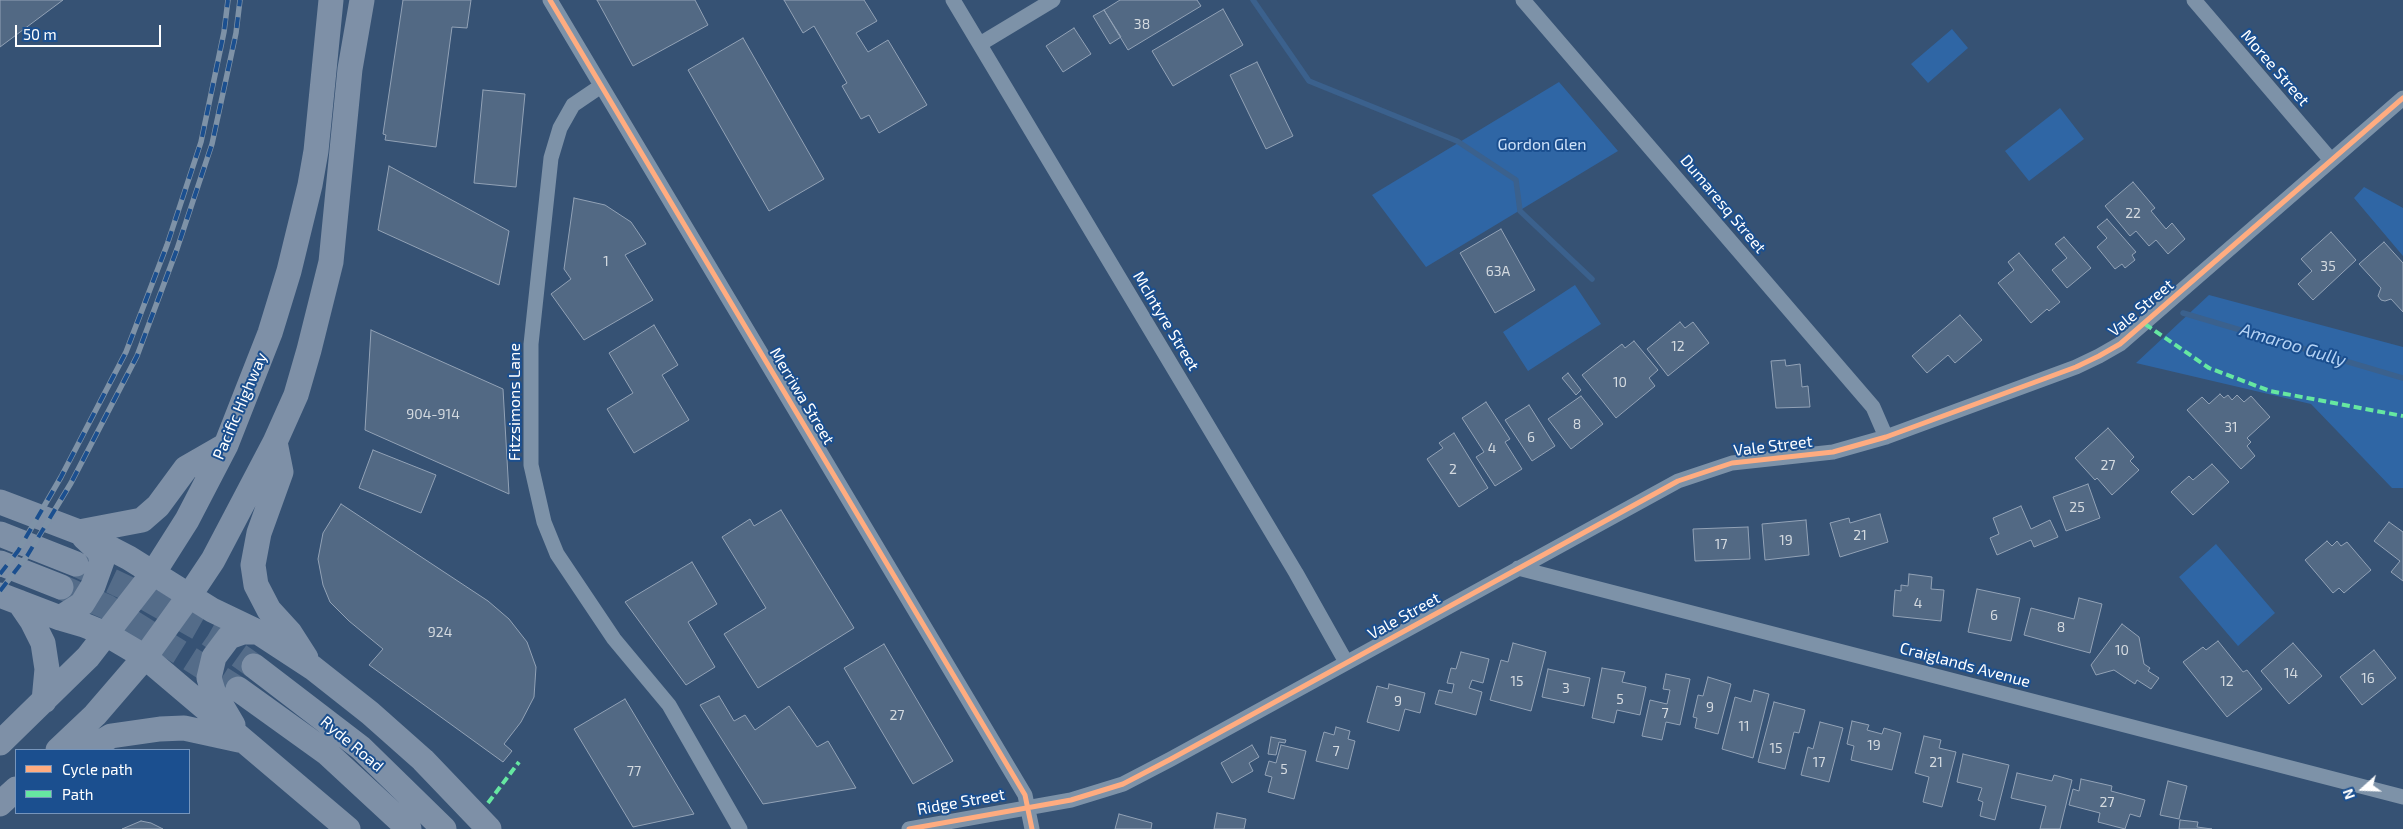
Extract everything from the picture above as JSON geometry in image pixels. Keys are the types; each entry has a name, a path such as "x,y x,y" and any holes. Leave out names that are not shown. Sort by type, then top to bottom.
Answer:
{"highway":[{"name":"Pacific Highway","path":"0,742 88,657 154,572 187,520 226,445 270,333 289,271 310,185 316,151 331,0"},
{"path":"59,749 95,715 146,657 213,560 275,442 298,386 329,271 335,237 350,69 362,0"},
{"path":"275,442 281,472 259,533 253,565 256,586 269,610 290,633 313,668"},
{"path":"79,532 142,520 158,506 186,468 226,445"},
{"path":"0,502 79,532 154,572 189,596 258,632 313,668 370,713 424,760 489,829"},
{"path":"60,618 82,604 93,586 102,561 99,551 79,532"},
{"path":"0,534 76,564"},
{"path":"0,563 61,587"},
{"path":"10,599 106,634 146,657 348,829"},
{"path":"10,599 32,621 42,643 47,669 44,701"},
{"path":"242,740 214,691 209,678 214,657 229,637 243,632 258,632"},
{"name":"Ryde Road","path":"254,666 361,748 444,829"},
{"name":"Ryde Road","path":"238,689 327,753 409,829"},
{"path":"89,749 111,736 160,729 184,728 242,740"},
{"path":"0,804 15,790"}],"street":[{"name":"Merriwa Street","path":"550,0 1025,795 1027,808"},
{"name":"McIntyre Street","path":"952,0 1296,573 1346,662"},
{"path":"980,44 1053,0"},
{"name":"Dumaresq Street","path":"1523,0 1873,407 1886,437"},
{"name":"Moree Street","path":"2194,0 2330,159"},
{"name":"Fitzsimons Lane","path":"601,86 573,105 560,128 551,158 531,344 531,465 544,522 557,554 614,639 669,705 740,829"},
{"name":"Vale Street","path":"1027,808 1071,800 1123,784 1678,481 1706,470 1732,463 1833,452 1886,437 2076,367 2120,344 2330,159 2403,98"},
{"name":"Craiglands Avenue","path":"1518,568 2403,797"},
{"name":"Ridge Street","path":"910,829 1027,808 1032,829"}],"green space":[{"path":"1952,29 1968,48 1928,83 1911,64"},
{"name":"Gordon Glen","path":"1559,82 1618,151 1426,267 1372,195"},
{"path":"2060,108 2084,139 2029,181 2005,151"},
{"path":"2364,187 2403,208 2403,256 2354,198"},
{"path":"1575,285 1601,324 1528,371 1503,332"},
{"path":"2209,295 2403,347 2403,488 2392,488 2311,404 2136,363"},
{"path":"2216,544 2275,613 2238,646 2179,577"}],"building":[{"path":"0,0 63,0 0,47"},
{"path":"403,0 471,0 467,28 452,27 436,147 385,140 386,135 383,134"},
{"path":"597,0 695,0 708,25 633,66"},
{"path":"784,0 864,0 877,21 856,33 868,52 888,40 927,105 879,133 869,115 861,119 842,86 847,83 814,26 803,33"},
{"path":"1120,0 1197,0 1201,6 1128,50 1104,10"},
{"path":"1223,9 1243,45 1173,86 1152,51"},
{"path":"1104,10 1121,37 1110,44 1093,16"},
{"path":"1074,28 1091,54 1063,72 1046,46"},
{"path":"743,38 824,179 769,211 688,70"},
{"path":"1257,62 1293,136 1266,149 1230,75"},
{"path":"483,90 525,94 516,187 474,183"},
{"path":"389,166 509,231 499,285 378,230"},
{"path":"2133,182 2155,208 2151,211 2166,229 2172,223 2185,239 2168,254 2156,240 2149,246 2136,231 2130,236 2105,206"},
{"path":"574,198 605,205 631,222 646,244 625,255 653,300 584,340 551,294 571,279 564,269"},
{"path":"2107,219 2136,252 2132,255 2135,260 2125,268 2122,264 2115,269 2097,247 2107,238 2097,227"},
{"path":"1501,229 1535,290 1495,313 1460,253"},
{"path":"2331,232 2356,260 2313,300 2298,284 2312,271 2301,259"},
{"path":"2064,237 2091,268 2067,288 2052,270 2067,258 2055,244"},
{"path":"2384,242 2403,263 2403,312 2391,299 2381,300 2378,296 2381,288 2359,264"},
{"path":"2019,253 2060,302 2049,311 2047,309 2031,323 1998,283 2014,270 2008,262"},
{"path":"1960,315 1982,340 1955,363 1948,355 1927,373 1912,356"},
{"path":"1680,322 1685,328 1693,322 1709,343 1668,376 1647,349"},
{"path":"654,325 678,365 662,375 689,420 634,453 607,409 633,393 609,353"},
{"path":"371,330 503,389 509,494 365,430"},
{"path":"1634,341 1658,370 1649,378 1655,386 1616,418 1582,375 1622,344 1625,348"},
{"path":"1785,360 1786,366 1800,364 1802,387 1808,386 1810,407 1776,408 1771,361"},
{"path":"1568,373 1581,390 1576,395 1562,378"},
{"path":"2220,394 2224,398 2228,395 2232,400 2237,395 2244,402 2251,396 2270,417 2247,438 2251,442 2247,446 2255,456 2241,469 2187,410 2202,397 2209,404"},
{"path":"1581,396 1603,424 1571,449 1548,419"},
{"path":"1486,402 1510,439 1505,442 1522,469 1495,486 1476,457 1484,452 1462,418"},
{"path":"1529,405 1555,446 1532,461 1505,420"},
{"path":"2108,428 2134,457 2130,461 2139,470 2112,495 2075,458"},
{"path":"1454,433 1488,488 1459,507 1427,459 1443,448 1439,443"},
{"path":"373,450 436,475 421,513 359,488"},
{"path":"2212,464 2229,482 2193,515 2171,492 2189,476 2193,480"},
{"path":"2088,484 2100,518 2066,531 2053,497"},
{"path":"341,504 488,601 509,619 527,642 536,667 534,697 521,722 504,744 512,751 503,762 369,665 383,649 349,621 330,602 323,585 318,559 323,533"},
{"path":"2021,506 2031,529 2050,520 2058,537 2034,547 2031,540 1997,555 1990,538 1999,534 1993,518"},
{"path":"781,510 854,628 758,688 724,634 766,608 722,537 750,519 754,526"},
{"path":"1880,514 1888,542 1840,557 1830,523 1849,518 1850,523"},
{"path":"1806,520 1809,555 1765,560 1762,524"},
{"path":"2389,522 2403,532 2403,581 2391,572 2400,561 2374,541"},
{"path":"1748,527 1750,559 1695,561 1693,529"},
{"path":"2327,541 2332,546 2337,541 2341,546 2347,542 2371,570 2344,593 2339,588 2333,593 2305,560"},
{"path":"692,562 717,604 688,622 715,667 686,685 625,602"},
{"path":"1909,574 1932,577 1931,589 1944,590 1941,621 1893,616 1895,590 1901,591 1901,585 1908,586"},
{"path":"1977,589 2020,598 2011,641 1968,632"},
{"path":"2079,598 2102,604 2090,653 2024,635 2031,608 2074,619"},
{"path":"2122,624 2139,637 2144,664 2150,668 2148,671 2159,678 2151,689 2137,680 2135,684 2114,670 2096,675 2091,665"},
{"path":"2218,641 2243,672 2247,670 2262,689 2227,717 2183,662 2203,647 2206,650"},
{"path":"1513,643 1546,652 1531,711 1490,700 1501,660 1508,662"},
{"path":"2293,643 2322,676 2289,704 2261,671"},
{"path":"884,644 953,761 913,784 844,668"},
{"path":"2374,650 2396,678 2362,705 2340,677"},
{"path":"1461,652 1489,659 1483,683 1472,680 1469,688 1482,692 1476,715 1435,704 1439,690 1452,693 1454,684 1447,683 1451,668 1456,669"},
{"path":"1602,668 1625,672 1622,682 1646,687 1640,715 1617,710 1614,723 1592,718"},
{"path":"1548,669 1590,678 1584,706 1542,697"},
{"path":"1666,674 1690,679 1680,725 1666,722 1662,740 1642,736 1650,700 1667,704 1670,690 1663,689"},
{"path":"1708,677 1731,684 1718,734 1695,728 1697,718 1693,717 1698,695 1703,696"},
{"path":"1389,684 1425,693 1420,713 1405,709 1399,731 1367,722 1377,686 1388,689"},
{"path":"1754,690 1769,694 1753,758 1722,749 1735,697 1751,702"},
{"path":"719,696 734,721 745,715 755,730 789,706 817,747 828,741 856,788 763,804 700,705"},
{"path":"625,699 694,814 633,827 574,729"},
{"path":"1774,702 1805,710 1799,733 1794,732 1785,769 1758,762"},
{"path":"1852,721 1869,725 1867,730 1882,734 1884,728 1901,733 1892,770 1851,760 1854,746 1847,744"},
{"path":"1820,722 1843,728 1829,782 1801,775 1808,747 1813,749"},
{"path":"1336,727 1350,731 1348,739 1355,741 1348,769 1316,761 1324,732 1334,735"},
{"path":"1924,736 1941,740 1939,748 1956,752 1942,807 1923,802 1929,777 1915,773"},
{"path":"1271,737 1286,740 1285,743 1279,742 1276,755 1268,754"},
{"path":"1252,745 1259,757 1249,763 1253,771 1232,783 1221,763"},
{"path":"1281,745 1306,751 1294,799 1268,792 1272,777 1265,775 1269,761 1276,763"},
{"path":"1963,754 2009,765 1995,820 1980,816 1983,802 1978,800 1982,788 1957,782"},
{"path":"2017,773 2052,781 2054,775 2072,780 2060,829 2040,829 2046,806 2011,798"},
{"path":"2081,779 2112,786 2111,791 2145,800 2140,817 2130,814 2125,829 2098,822 2100,813 2069,805 2073,789 2079,791"},
{"path":"2168,781 2187,786 2179,819 2160,815"},
{"path":"1217,813 1246,819 1244,829 1214,829"},
{"path":"1119,814 1152,823 1151,829 1115,829"},
{"path":"2180,820 2198,822 2197,827 2212,829 2179,829"},
{"path":"141,821 151,823 163,829 122,829"}],"waterway":[{"path":"1253,0 1309,81 1457,141 1516,180 1520,211 1592,279"},
{"name":"Amaroo Gully","path":"2183,313 2403,378"}],"tunnel":[{"path":"78,565 137,593 209,634 254,666"},
{"path":"61,587 107,607 238,689"}],"railway":[{"path":"0,574 18,551 61,477 126,352 167,245 201,142 224,32 228,0"},
{"path":"0,591 27,556 71,483 137,356 177,249 212,144 236,33 240,0"}],"marked path":[{"path":"2145,324 2209,368 2270,391 2403,416"},
{"path":"488,803 519,762"}],"cycle path":[{"path":"550,0 1025,795 1032,829"},
{"path":"909,829 1071,800 1123,784 1678,481 1732,463 1833,452 1886,437 2076,367 2099,356 2120,344 2403,98"}]}
